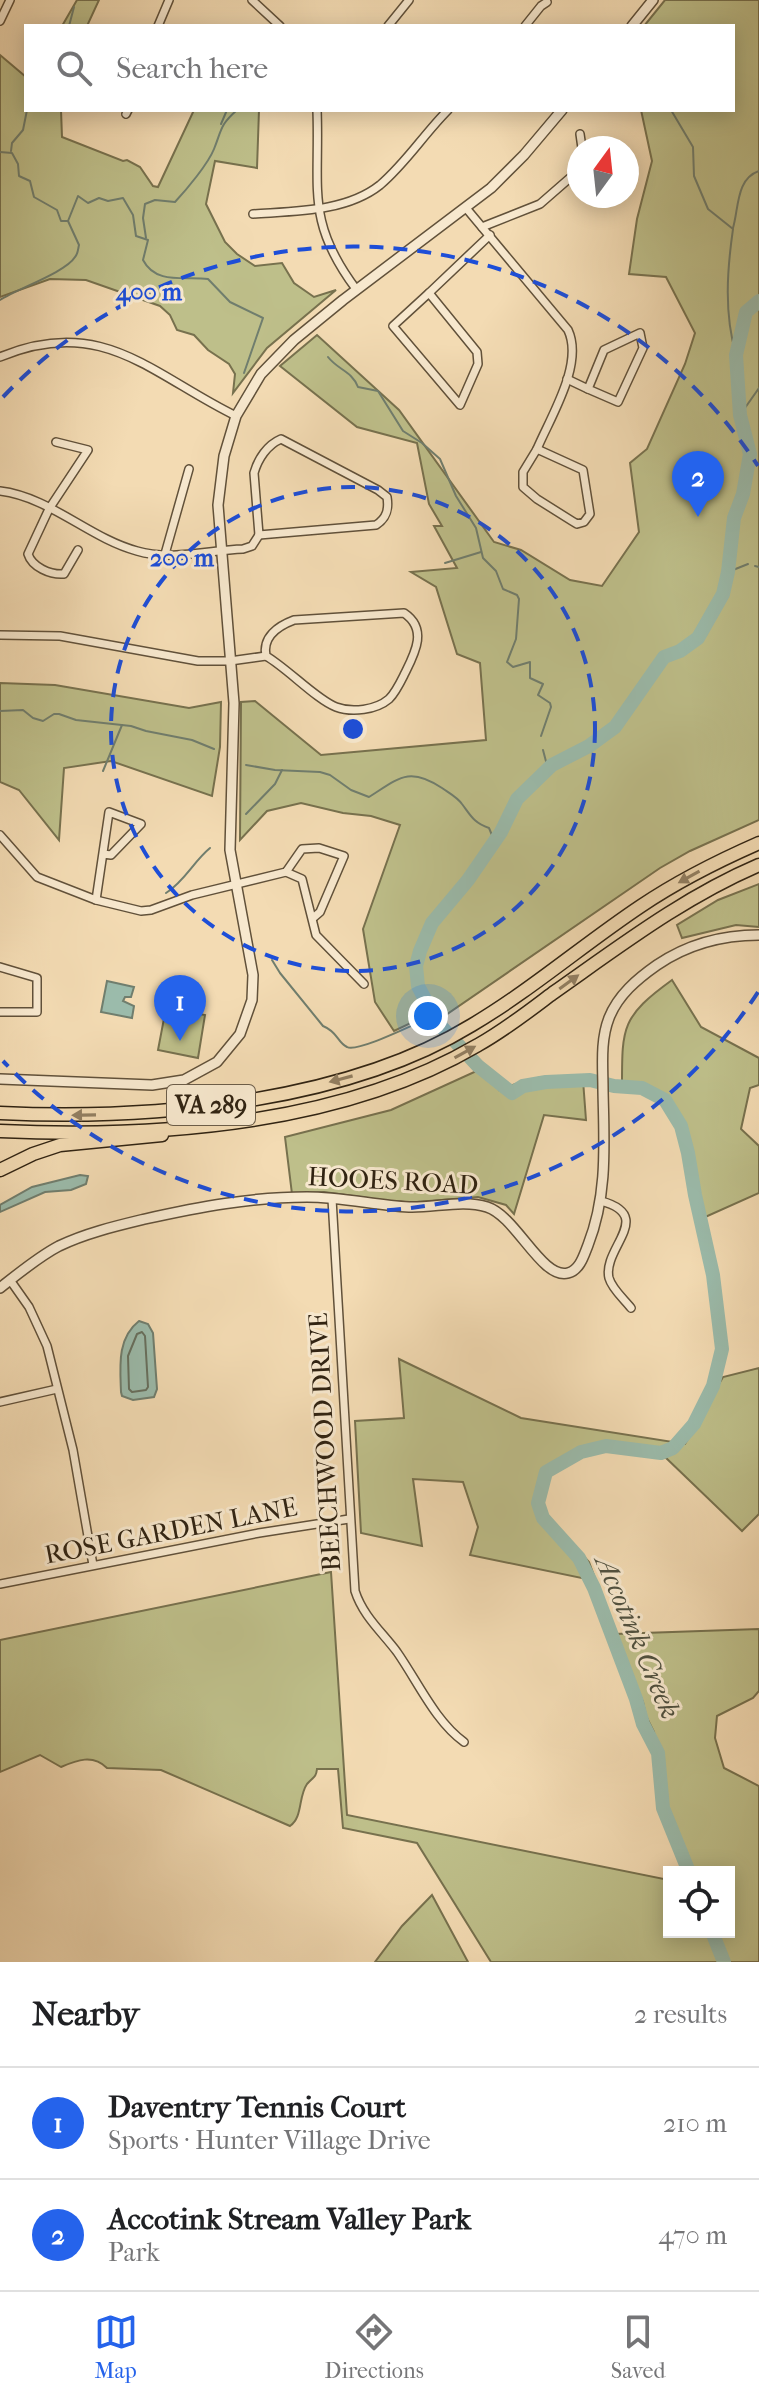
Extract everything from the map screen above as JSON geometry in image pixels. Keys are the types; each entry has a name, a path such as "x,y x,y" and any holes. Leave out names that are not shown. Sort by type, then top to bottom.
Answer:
{"main road":[{"name":"VA 289","path":"0,1113 102,1115 219,1104 333,1081 415,1055 494,1011 668,888 759,843"},
{"name":"VA 289","path":"0,1131 90,1133 200,1127 317,1106 423,1073 468,1051 506,1027 658,919 708,889 759,865"},
{"path":"0,1170 60,1145 146,1139 200,1127"}],"street":[{"path":"0,21 10,0"},
{"path":"159,24 169,0"},
{"path":"252,0 278,24"},
{"path":"390,24 409,0"},
{"path":"634,24 653,0"},
{"path":"527,24 547,2"},
{"path":"317,112 316,190 321,226 332,255 356,289"},
{"path":"253,214 339,205 374,189 446,112"},
{"path":"0,1079 164,1085 196,1076 217,1062 232,1045 245,1022 253,989 229,822 234,703 218,505 227,444 236,416 271,362 294,340 356,289 466,208 517,162 560,112"},
{"path":"482,227 540,204 567,180"},
{"path":"466,208 568,330 574,353 567,379 537,449 523,472 523,487 577,524 584,522 590,514 583,470 537,449"},
{"path":"429,293 479,357 460,405 393,326 490,235"},
{"path":"567,379 588,389 618,402 643,348 640,333 604,350 588,389"},
{"path":"0,357 47,344 80,344 112,349 142,361 201,399 236,416"},
{"path":"0,491 26,498 138,552 165,554 252,546 259,535 256,465 269,446 281,439 387,497 388,511 376,525 259,535"},
{"path":"56,442 88,450 49,509 29,548 30,560 56,574 64,574 78,550"},
{"path":"165,554 189,469"},
{"path":"0,635 60,636 198,661 266,656 335,706 350,709 372,708 389,699 417,649 418,638 411,618 404,613 294,620 280,625 272,633 266,644 266,656"},
{"path":"96,900 109,812 141,824 111,855 103,854"},
{"path":"0,835 37,877 125,909 151,910 192,895 286,872 302,879 316,935 364,984"},
{"path":"286,872 302,849 319,848 344,856 320,912 313,918"},
{"name":"HOOES ROAD","path":"0,1288 59,1246 92,1233 218,1204 251,1200 332,1199 407,1207 471,1204 486,1207 509,1220 546,1267 563,1274 573,1271 580,1263 601,1201 604,1037 613,1010 629,988 671,956 697,943 720,937 759,935"},
{"path":"0,967 37,978 37,1012 0,1012"},
{"name":"BEECHWOOD DRIVE","path":"332,1199 353,1584 361,1606 453,1734 464,1742"},
{"path":"601,1201 617,1206 625,1217 624,1231 609,1274 613,1286 631,1308"},
{"path":"10,1280 40,1327 47,1346 73,1450 93,1565"},
{"path":"0,1402 57,1389"},
{"name":"ROSE GARDEN LANE","path":"0,1584 259,1533 349,1519"}],"green space":[{"path":"77,0 99,0 88,24 63,24"},
{"path":"665,0 759,0 759,820 660,868 440,1019 434,1012 394,1031 375,1002 363,929 400,825 371,816 301,803 267,811 240,840 241,702 255,701 321,755 486,740 480,663 457,654 436,587 411,572 457,568 434,526 442,526 429,504 417,443 357,427 280,366 317,335 399,410 494,542 521,550 570,580 602,586 639,532 630,463 647,449 685,364 695,333 666,277 629,274 637,219 652,161 641,112 735,112 735,24 646,24"},
{"path":"0,55 24,75 24,112 61,112 62,137 140,167 153,186 158,187 193,112 259,112 257,168 215,161 206,204 225,242 255,266 282,263 294,283 314,297 336,290 267,348 233,393 235,374 229,364 208,350 194,335 177,330 170,315 160,306 86,280 50,279 0,297"},
{"path":"0,683 55,685 189,708 221,702 220,747 212,796 111,761 64,768 59,840 19,790 0,782"},
{"path":"759,884 759,927 736,925 682,938 677,925 718,900"},
{"path":"672,980 701,1027 759,1058 759,1085 750,1088 741,1129 759,1146 759,1193 703,1218 689,1140 677,1111 668,1097 622,1088 624,1037 628,1025 643,1004"},
{"path":"166,1008 205,1015 198,1058 158,1050"},
{"path":"483,1068 499,1090 540,1078 583,1080 586,1120 544,1115 514,1214 506,1205 478,1197 404,1203 324,1192 292,1194 285,1137 391,1110"},
{"path":"399,1359 521,1418 685,1444 723,1377 759,1368 759,1514 742,1531 664,1456 594,1448 545,1479 541,1509 589,1562 596,1581 470,1555 478,1527 463,1482 413,1479 422,1546 361,1533 355,1421 404,1418"},
{"path":"331,1572 347,1815 663,1879 663,1938 735,1938 735,1866 687,1866 663,1808 654,1732 615,1634 759,1629 759,1691 753,1698 717,1716 715,1738 724,1768 759,1786 759,1962 491,1962 417,1843 343,1828 338,1769 317,1769 304,1789 297,1817 290,1826 161,1770 107,1768 91,1760 61,1767 40,1755 0,1772 0,1640"},
{"path":"432,1895 468,1962 375,1962 402,1926"}],"water":[{"path":"107,981 134,987 131,997 125,997 123,1001 134,1006 132,1018 101,1012"},
{"path":"80,1175 88,1176 86,1184 71,1190 45,1192 0,1212 0,1205 32,1187"},
{"path":"139,1321 148,1324 153,1333 157,1389 154,1397 133,1400 122,1396 120,1363 123,1344"}],"waterway":[{"path":"70,24 74,7"},
{"path":"11,151 12,143 23,130 27,112"},
{"path":"221,124 226,112"},
{"path":"146,238 143,218 145,204 155,200 175,202 207,162 224,124 235,112"},
{"path":"672,112 693,147 694,176 708,209 733,229 728,292 736,355"},
{"path":"0,152 12,153 18,164 19,176 30,181 34,197 57,210 61,221 68,221 78,196 88,203 99,198 108,201 123,198 133,215 136,236 148,240 143,260 149,268 172,278 208,279 230,302 263,318 244,373"},
{"path":"733,228 742,187 759,171"},
{"path":"0,300 70,263 79,245 68,221"},
{"name":"Accotink Creek","path":"687,1866 663,1808 658,1753 643,1724 594,1588 579,1558 543,1518 538,1503 546,1472 581,1452 606,1446 661,1453 673,1448 694,1424 713,1386 722,1349 713,1275 681,1126 665,1100 642,1088 590,1080 546,1082 523,1086 512,1093 478,1066 437,1022 418,986 416,966 432,923 468,880 501,832 517,799 552,765 589,746 615,727 664,657 680,651 698,638 723,594 734,518 743,494 750,454 740,415 736,355 746,312 759,301"},
{"path":"328,357 352,377 358,387 378,391 403,431 440,459 456,496 476,528 483,558 496,571 503,589 517,595 516,639 507,662 513,667 530,662 530,678 543,684 538,695 551,707 541,736"},
{"path":"740,415 759,388"},
{"path":"445,563 481,552"},
{"path":"728,572 748,564"},
{"path":"755,566 759,567"},
{"path":"0,711 23,710 43,721 59,714 76,720 131,726 192,740 214,749"},
{"path":"103,771 122,725"},
{"path":"543,750 548,769"},
{"path":"246,765 320,772 369,797 404,777 421,777 458,799 473,819 489,828 494,840"},
{"path":"246,814 275,784 282,770"},
{"path":"166,893 210,848"},
{"path":"272,960 323,1026 347,1047 362,1046 427,1019 437,1022"},
{"name":"Accotink Creek","path":"714,1938 724,1962"}],"place":[{"name":"Accotink Stream Valley Park","path":"698,517"},
{"name":"Daventry Tennis Court","path":"180,1041"}]}
